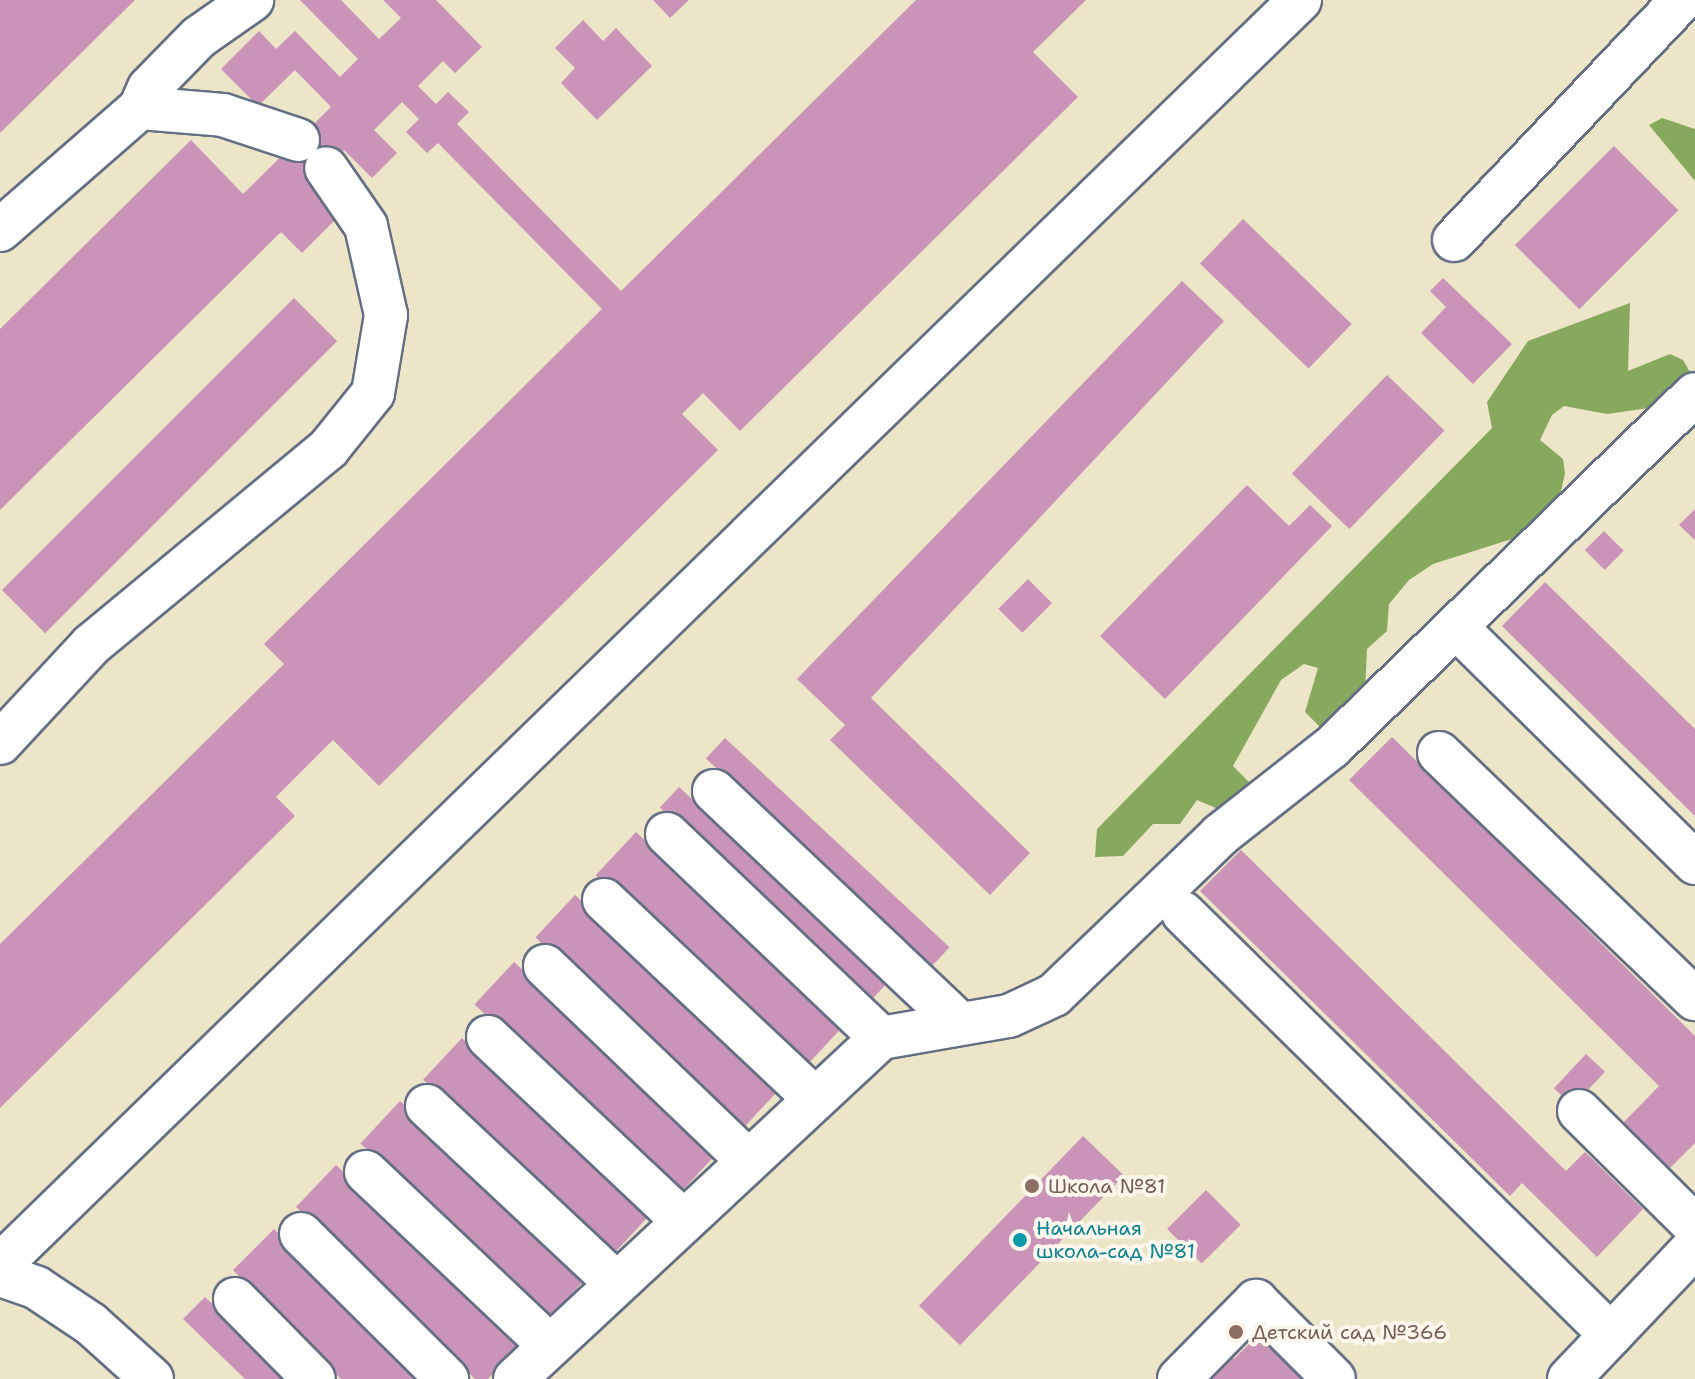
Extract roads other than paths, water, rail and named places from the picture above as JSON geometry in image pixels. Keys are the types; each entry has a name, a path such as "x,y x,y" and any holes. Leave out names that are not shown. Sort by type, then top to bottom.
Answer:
{"street":[{"path":"0,230 140,108 149,88 199,37 252,0"},
{"path":"0,1265 1300,0"},
{"path":"1454,240 1682,0"},
{"path":"0,743 91,645 328,449 373,393 386,315 366,226 312,154 223,115 140,108"},
{"path":"515,1379 812,1096 881,1038 1009,1016 1054,995 1220,835 1332,747 1692,404"},
{"path":"1456,627 1695,863"},
{"path":"1439,753 1695,999"},
{"path":"714,791 960,1024"},
{"path":"667,834 881,1038"},
{"path":"604,900 812,1096"},
{"path":"1183,913 1611,1335"},
{"path":"545,966 746,1159"},
{"path":"488,1037 682,1220"},
{"path":"427,1106 616,1283"},
{"path":"1579,1111 1695,1226"},
{"path":"366,1172 550,1346"},
{"path":"301,1234 447,1379"},
{"path":"1569,1379 1695,1246"},
{"path":"0,1275 37,1288 91,1324 152,1379"},
{"path":"235,1299 314,1379"},
{"path":"1179,1379 1256,1301 1334,1379"}],"place":[{"name":"Школа №81","path":"1032,1186"},
{"name":"Начальная школа-сад №81","path":"1020,1240"},
{"name":"Детский сад №366","path":"1236,1332"}]}
